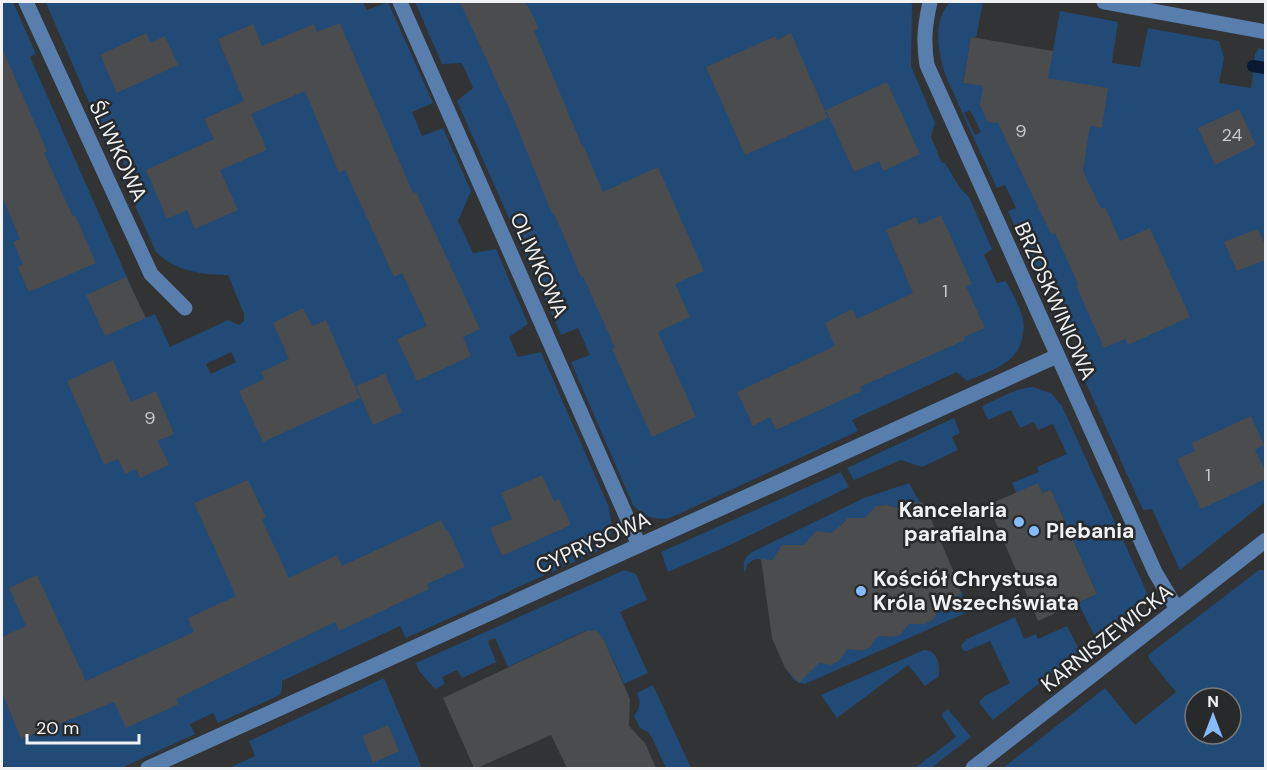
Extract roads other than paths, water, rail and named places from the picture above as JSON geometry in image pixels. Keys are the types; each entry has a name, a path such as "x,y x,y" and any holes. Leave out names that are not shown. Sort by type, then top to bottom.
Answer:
{"street":[{"name":"ŚLIWKOWA","path":"26,2 151,274 185,308"},
{"name":"OLIWKOWA","path":"400,2 639,545"},
{"name":"BRZOSKWINIOWA","path":"930,2 924,31 927,64 1155,572 1177,609"},
{"path":"1104,2 1266,32"},
{"name":"CYPRYSOWA","path":"148,768 1057,356"},
{"name":"KARNISZEWICKA","path":"973,768 1266,540"}],"waterway":[{"path":"1253,66 1265,68"}],"place":[{"name":"Kancelaria parafialna","path":"1019,522"},
{"name":"Plebania","path":"1034,531"},
{"name":"Kościół Chrystusa Króla Wszechświata","path":"861,591"}]}
